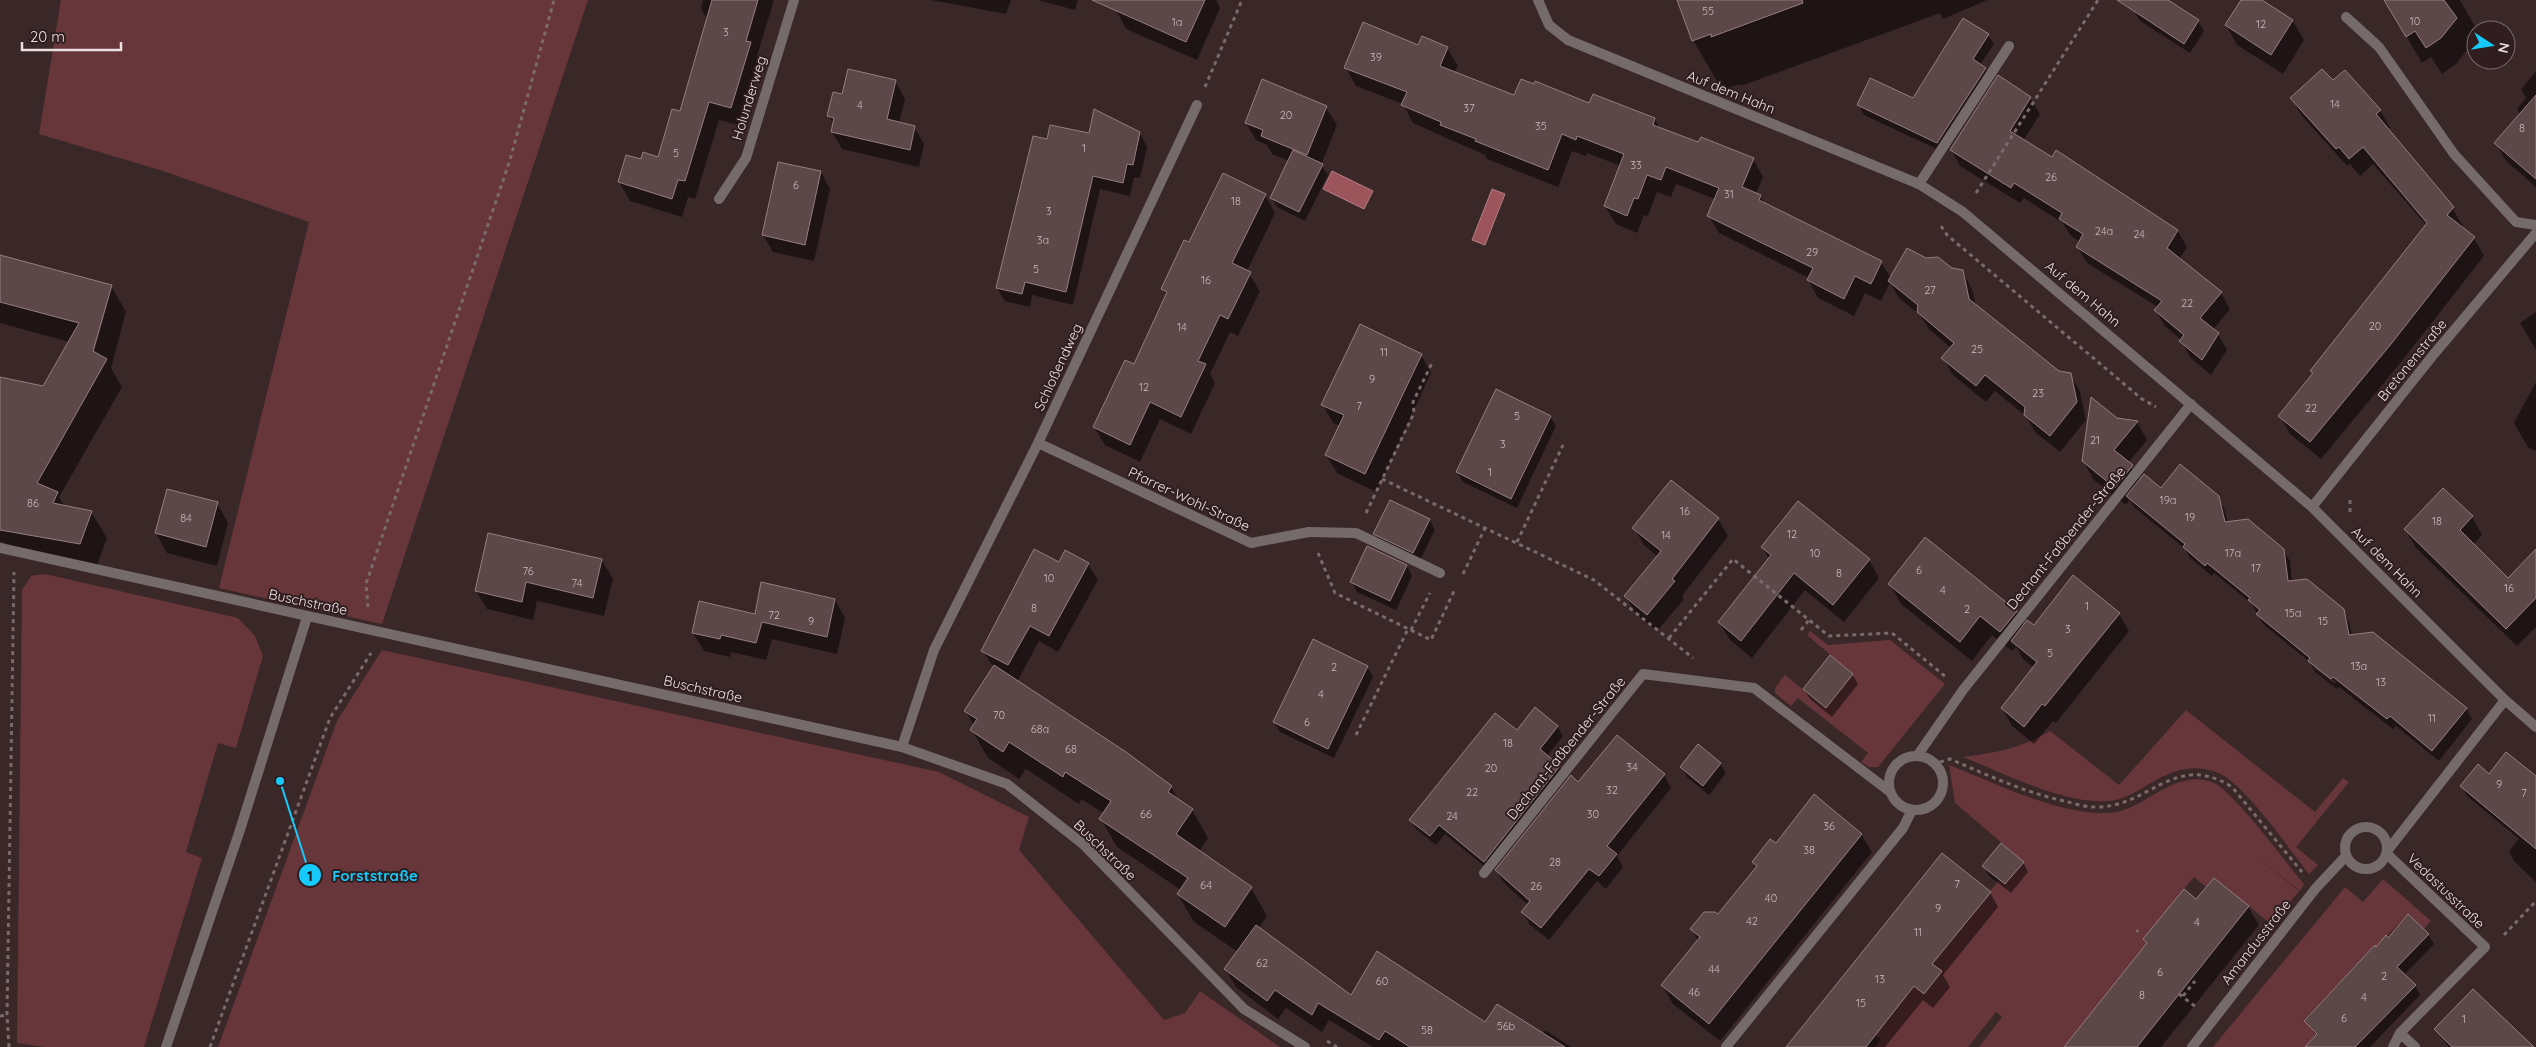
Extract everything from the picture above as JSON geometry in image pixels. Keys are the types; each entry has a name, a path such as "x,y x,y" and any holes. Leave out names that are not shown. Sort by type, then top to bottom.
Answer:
{"street":[{"name":"Holunderweg","path":"719,198 746,158 794,0"},
{"name":"Auf dem Hahn","path":"1538,0 1550,25 1568,40 1919,184 1962,212 2312,507 2505,700 2536,727"},
{"path":"2346,17 2379,47 2454,154 2516,222 2536,226"},
{"path":"1919,184 2009,46"},
{"name":"Schloßendweg","path":"902,747 934,650 1038,443 1197,105"},
{"name":"Bretonenstraße","path":"2312,507 2434,354 2536,233"},
{"name":"Dechant-Faßbender-Straße","path":"1917,756 1963,690 2191,404"},
{"name":"Pfarrer-Wohl-Straße","path":"1038,443 1251,543 1309,532 1356,534"},
{"path":"1356,534 1440,573"},
{"name":"Buschstraße","path":"0,548 902,747 1007,784 1083,844 1244,1010 1305,1047"},
{"path":"166,1047 239,833 307,617"},
{"name":"Dechant-Faßbender-Straße","path":"1484,874 1643,674 1754,688 1889,791 1898,804 1912,810"},
{"path":"2387,852 2387,843 2380,831 2373,828 2360,828 2348,836 2344,849 2346,856 2356,867 2370,870 2383,862 2387,852 2505,700"},
{"path":"1726,1047 1903,828 1912,810 1923,809 1933,804 1940,795 1943,784 1941,772 1935,763 1927,758 1907,757 1898,762 1891,771 1888,781 1889,791"},
{"name":"Vedastusstraße","path":"2387,852 2485,947 2400,1033 2394,1047"},
{"name":"Amandusstraße","path":"2192,1047 2316,888 2346,856"},
{"path":"2400,1033 2415,1047"}],"path":[{"path":"210,1047 330,718 372,651 366,584 510,160 554,0"},
{"path":"1197,105 1242,0"},
{"path":"1962,212 2098,0"},
{"path":"1937,221 1947,235 2142,399 2178,419"},
{"path":"1356,534 1414,413 1413,402 1433,361"},
{"path":"1517,542 1563,445"},
{"path":"1382,478 1594,580 1694,656 1692,680"},
{"path":"2350,494 2349,507 2353,521"},
{"path":"1309,532 1334,593 1408,629 1356,736"},
{"path":"9,1047 7,1015 14,552"},
{"path":"1669,638 1733,559 1829,636 1892,633 1963,690"},
{"path":"1411,630 1440,573"},
{"path":"1801,630 1809,620"},
{"path":"1935,763 1950,759 2012,786 2091,807 2109,807 2134,799 2180,776 2200,774 2217,777 2232,787 2316,888"},
{"path":"2485,947 2494,945 2536,901"},
{"path":"2181,995 2195,981"},
{"path":"0,1016 7,1015"}],"shaded area":[{"path":"61,0 588,0 382,624 219,588 309,222 163,171 39,134"},
{"path":"1332,171 1373,191 1364,209 1323,189"},
{"path":"1492,189 1505,194 1485,245 1472,240"},
{"path":"45,574 238,618 255,636 263,656 236,748 218,743 186,852 202,858 144,1047 44,1047 17,1043 22,590 31,576"},
{"path":"1810,631 1828,645 1890,640 1945,684 1878,767 1869,767 1861,762 1868,753 1798,698 1791,706 1775,693 1775,688 1785,675 1826,708 1853,674 1807,635"},
{"path":"382,650 939,772 1029,817 1019,850 1164,1020 1185,1013 1200,991 1280,1047 218,1047 337,721"},
{"path":"2186,710 2315,812 2343,778 2349,782 2296,847 2318,865 2309,874 2253,803 2229,779 2218,773 2196,768 2180,770 2158,779 2126,797 2109,801 2092,801 2054,793 1963,757 2008,749 2029,742 2050,731 2119,785"},
{"path":"1949,765 2027,796 2068,809 2088,812 2117,812 2127,809 2177,783 2196,779 2209,781 2223,789 2234,800 2304,884 2300,891 2258,858 2299,891 2272,925 2214,878 2206,887 2194,877 2162,916 2147,943 2064,1047 1979,1047 2002,1017 1996,1012 1968,1047 1875,1047 1881,1039 1875,1035 1914,986 1924,993 1942,971 1932,964 1999,880 2006,884 2024,862 1955,803"},
{"path":"2383,879 2431,921 2424,929 2407,915 2376,947 2374,946 2303,1021 2317,1034 2308,1044 2310,1047 2213,1047 2345,887 2363,902"}],"building":[{"path":"712,0 758,0 746,41 751,42 731,108 709,102 685,181 678,180 672,199 618,182 626,155 641,159 643,152 658,157 672,109 680,111"},
{"path":"1092,0 1205,0 1186,42"},
{"path":"1677,0 1802,0 1803,3 1711,37 1711,34 1692,41"},
{"path":"2117,0 2168,0 2199,20 2184,44"},
{"path":"2241,0 2262,0 2293,20 2271,55 2225,25"},
{"path":"2384,0 2444,0 2457,18 2441,38 2426,48 2415,31 2406,37"},
{"path":"1963,18 1989,34 1973,59 1986,68 1937,143 1857,105 1870,78 1913,98"},
{"path":"1363,22 1418,45 1422,36 1448,47 1440,66 1514,95 1521,79 1534,84 1535,81 1589,103 1593,94 1655,118 1653,125 1698,142 1701,137 1754,158 1742,187 1761,195 1759,200 1882,261 1871,284 1855,276 1844,299 1807,280 1813,268 1707,216 1719,188 1666,167 1661,180 1647,175 1638,199 1634,198 1627,216 1604,206 1624,154 1577,136 1576,140 1562,134 1548,170 1475,141 1476,139 1440,125 1441,122 1401,105 1407,92 1344,68"},
{"path":"848,69 896,80 887,119 915,126 910,150 831,132 834,118 827,116 833,92 842,94"},
{"path":"2322,69 2333,80 2345,70 2381,110 2376,114 2454,207 2447,215 2475,237 2391,344 2310,442 2278,416 2313,373 2310,371 2427,223 2363,147 2349,159 2339,147 2336,149 2290,98"},
{"path":"1998,75 2031,97 2010,131 2052,157 2056,150 2178,230 2167,248 2222,292 2200,318 2219,333 2202,360 2179,341 2184,335 2154,310 2162,301 2076,247 2083,234 2059,219 2062,213 2014,183 2011,188 1950,150"},
{"path":"1262,79 1327,106 1307,155 1261,136 1263,130 1245,123"},
{"path":"2536,95 2536,179 2494,143"},
{"path":"1094,109 1140,132 1133,165 1127,164 1123,183 1093,176 1066,292 1025,282 1022,294 996,288 1033,136 1047,139 1050,125 1089,133"},
{"path":"1293,150 1323,164 1299,212 1270,198"},
{"path":"778,162 821,171 805,245 762,235"},
{"path":"1223,173 1266,194 1232,263 1251,272 1228,319 1220,315 1198,361 1206,364 1181,417 1150,402 1130,445 1093,427 1125,360 1134,364 1167,292 1161,289 1184,240 1189,242"},
{"path":"1907,248 1926,258 1938,257 1952,268 1963,270 1969,299 2059,371 2071,373 2077,402 2050,436 2024,415 2025,407 1985,375 1976,386 1941,358 1954,343 1917,312 1918,305 1888,281"},
{"path":"0,255 112,285 93,351 107,359 37,483 58,492 53,503 92,511 80,544 0,530 0,377 43,386 79,323 0,302"},
{"path":"1360,324 1422,354 1365,474 1325,455 1344,415 1321,405"},
{"path":"1496,389 1551,416 1511,499 1456,472"},
{"path":"2091,397 2117,418 2138,421 2114,450 2133,465 2115,488 2082,461"},
{"path":"2180,464 2219,496 2225,522 2248,519 2284,549 2288,581 2307,579 2344,609 2349,635 2373,632 2467,708 2432,751 2390,716 2387,719 2333,677 2331,679 2308,661 2310,658 2256,614 2260,610 2248,600 2250,598 2207,563 2205,566 2183,547 2185,544 2126,496 2144,474 2161,488"},
{"path":"1671,480 1719,518 1672,579 1675,581 1647,615 1624,596 1661,551 1632,528"},
{"path":"2443,488 2473,516 2460,530 2508,578 2536,549 2536,598 2506,629 2404,529"},
{"path":"167,489 218,502 206,547 155,533"},
{"path":"1390,500 1430,519 1413,553 1373,534"},
{"path":"1798,501 1870,559 1833,605 1794,573 1741,641 1718,622 1771,555 1761,547"},
{"path":"488,533 602,559 593,598 526,582 522,602 475,591"},
{"path":"1925,537 2017,611 2000,632 1980,616 1960,642 1888,584"},
{"path":"1367,546 1407,565 1390,601 1350,582"},
{"path":"1034,549 1059,562 1065,550 1089,563 1049,636 1030,626 1008,665 981,651"},
{"path":"2073,575 2120,613 2045,706 2042,704 2024,727 2001,708 2037,662 2011,641 2027,620 2034,625"},
{"path":"761,582 835,599 827,637 762,622 756,643 721,635 720,639 692,633 699,601 755,614"},
{"path":"1313,639 1368,666 1328,749 1273,722"},
{"path":"1830,655 1853,674 1826,708 1803,689"},
{"path":"994,665 1126,752 1172,786 1168,792 1193,809 1176,834 1252,887 1225,927 1177,894 1188,878 1099,819 1111,801 1065,772 1063,777 1009,742 1003,752 970,730 977,719 964,711"},
{"path":"1535,707 1558,726 1540,749 1560,766 1484,862 1439,825 1430,836 1409,820 1495,713 1517,730"},
{"path":"1617,735 1665,774 1607,846 1617,854 1599,876 1589,869 1541,928 1521,912 1530,901 1495,870 1571,775 1578,782"},
{"path":"1698,744 1721,763 1703,786 1680,767"},
{"path":"2506,752 2536,776 2536,849 2460,786 2478,764 2489,774"},
{"path":"1814,794 1862,834 1709,1024 1661,985 1700,937 1690,929 1704,912 1715,912 1718,914 1757,866 1752,862 1770,839 1776,843"},
{"path":"2001,843 2024,862 2005,884 1982,866"},
{"path":"1942,853 1991,892 1932,964 1942,971 1924,994 1914,986 1866,1047 1786,1047"},
{"path":"2214,878 2249,906 2137,1047 2064,1047 2147,943 2143,939 2184,889 2196,899"},
{"path":"2408,914 2429,934 2397,967 2416,985 2355,1047 2305,1047 2317,1034 2304,1021 2375,945 2376,947 2386,935 2388,938"},
{"path":"1256,925 1351,995 1377,951 1485,1022 1497,1004 1565,1047 1410,1047 1385,1031 1379,1040 1318,1003 1312,1015 1275,990 1267,1001 1224,969"},
{"path":"2473,989 2534,1047 2452,1047 2434,1029"}],"place":[{"name":"Forststraße","path":"280,781"}]}
